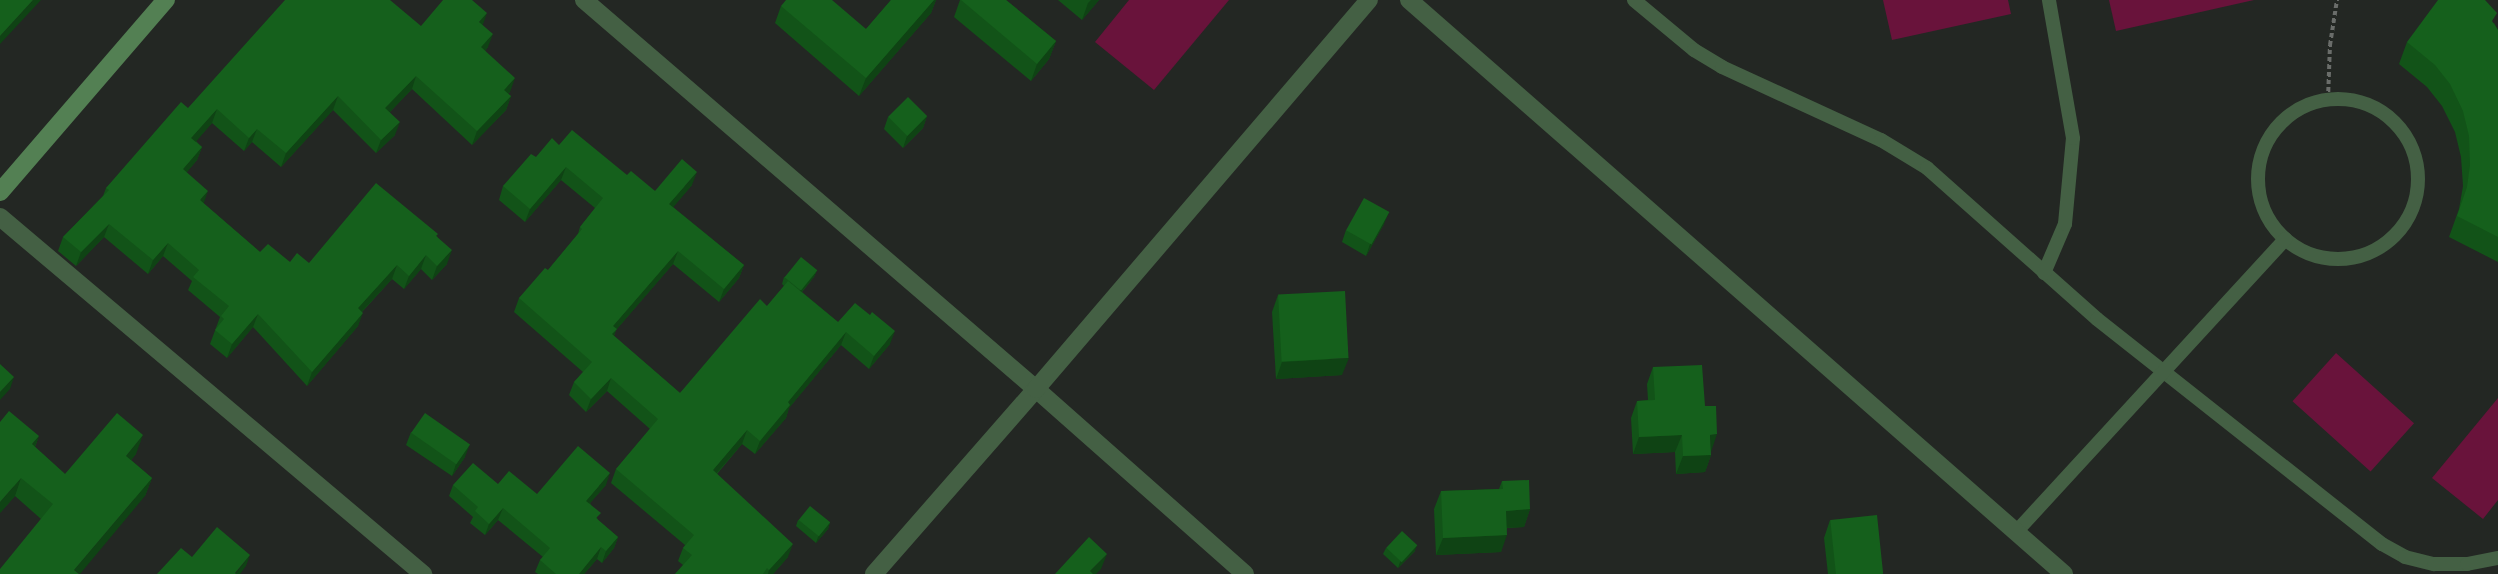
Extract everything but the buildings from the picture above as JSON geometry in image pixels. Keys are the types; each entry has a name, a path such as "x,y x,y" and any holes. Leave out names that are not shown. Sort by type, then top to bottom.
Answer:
{"street":[{"path":"0,192 165,0"},
{"path":"584,0 1036,389 1245,574"},
{"path":"874,574 1036,389 1369,0"},
{"path":"1409,0 2064,574"},
{"path":"0,217 423,574"}],"lane":[{"path":"1634,0 1694,50 1722,67 1881,140 1927,168 2097,319 2382,544 2405,557 2434,564 2467,564 2498,558"},
{"path":"2044,273 2065,224 2073,138 2049,0"},
{"path":"2328,99 2352,99 2376,107 2396,122 2410,141 2418,165 2419,190 2414,205 2398,234 2378,249 2355,257 2330,258 2314,254 2285,239 2268,219 2259,195 2258,168 2266,143 2281,122 2302,106 2328,99"},
{"path":"2016,532 2163,369 2173,362 2285,239"}],"path":[{"path":"2328,99 2330,45 2337,0"}],"shaded area":[{"path":"1129,0 1229,0 1154,90 1095,42"},
{"path":"1883,0 2008,0 2011,14 1892,40"},
{"path":"2109,0 2254,0 2116,31"},
{"path":"2336,353 2414,423 2371,472 2293,401"},
{"path":"2498,398 2498,500 2483,519 2432,478"}]}
